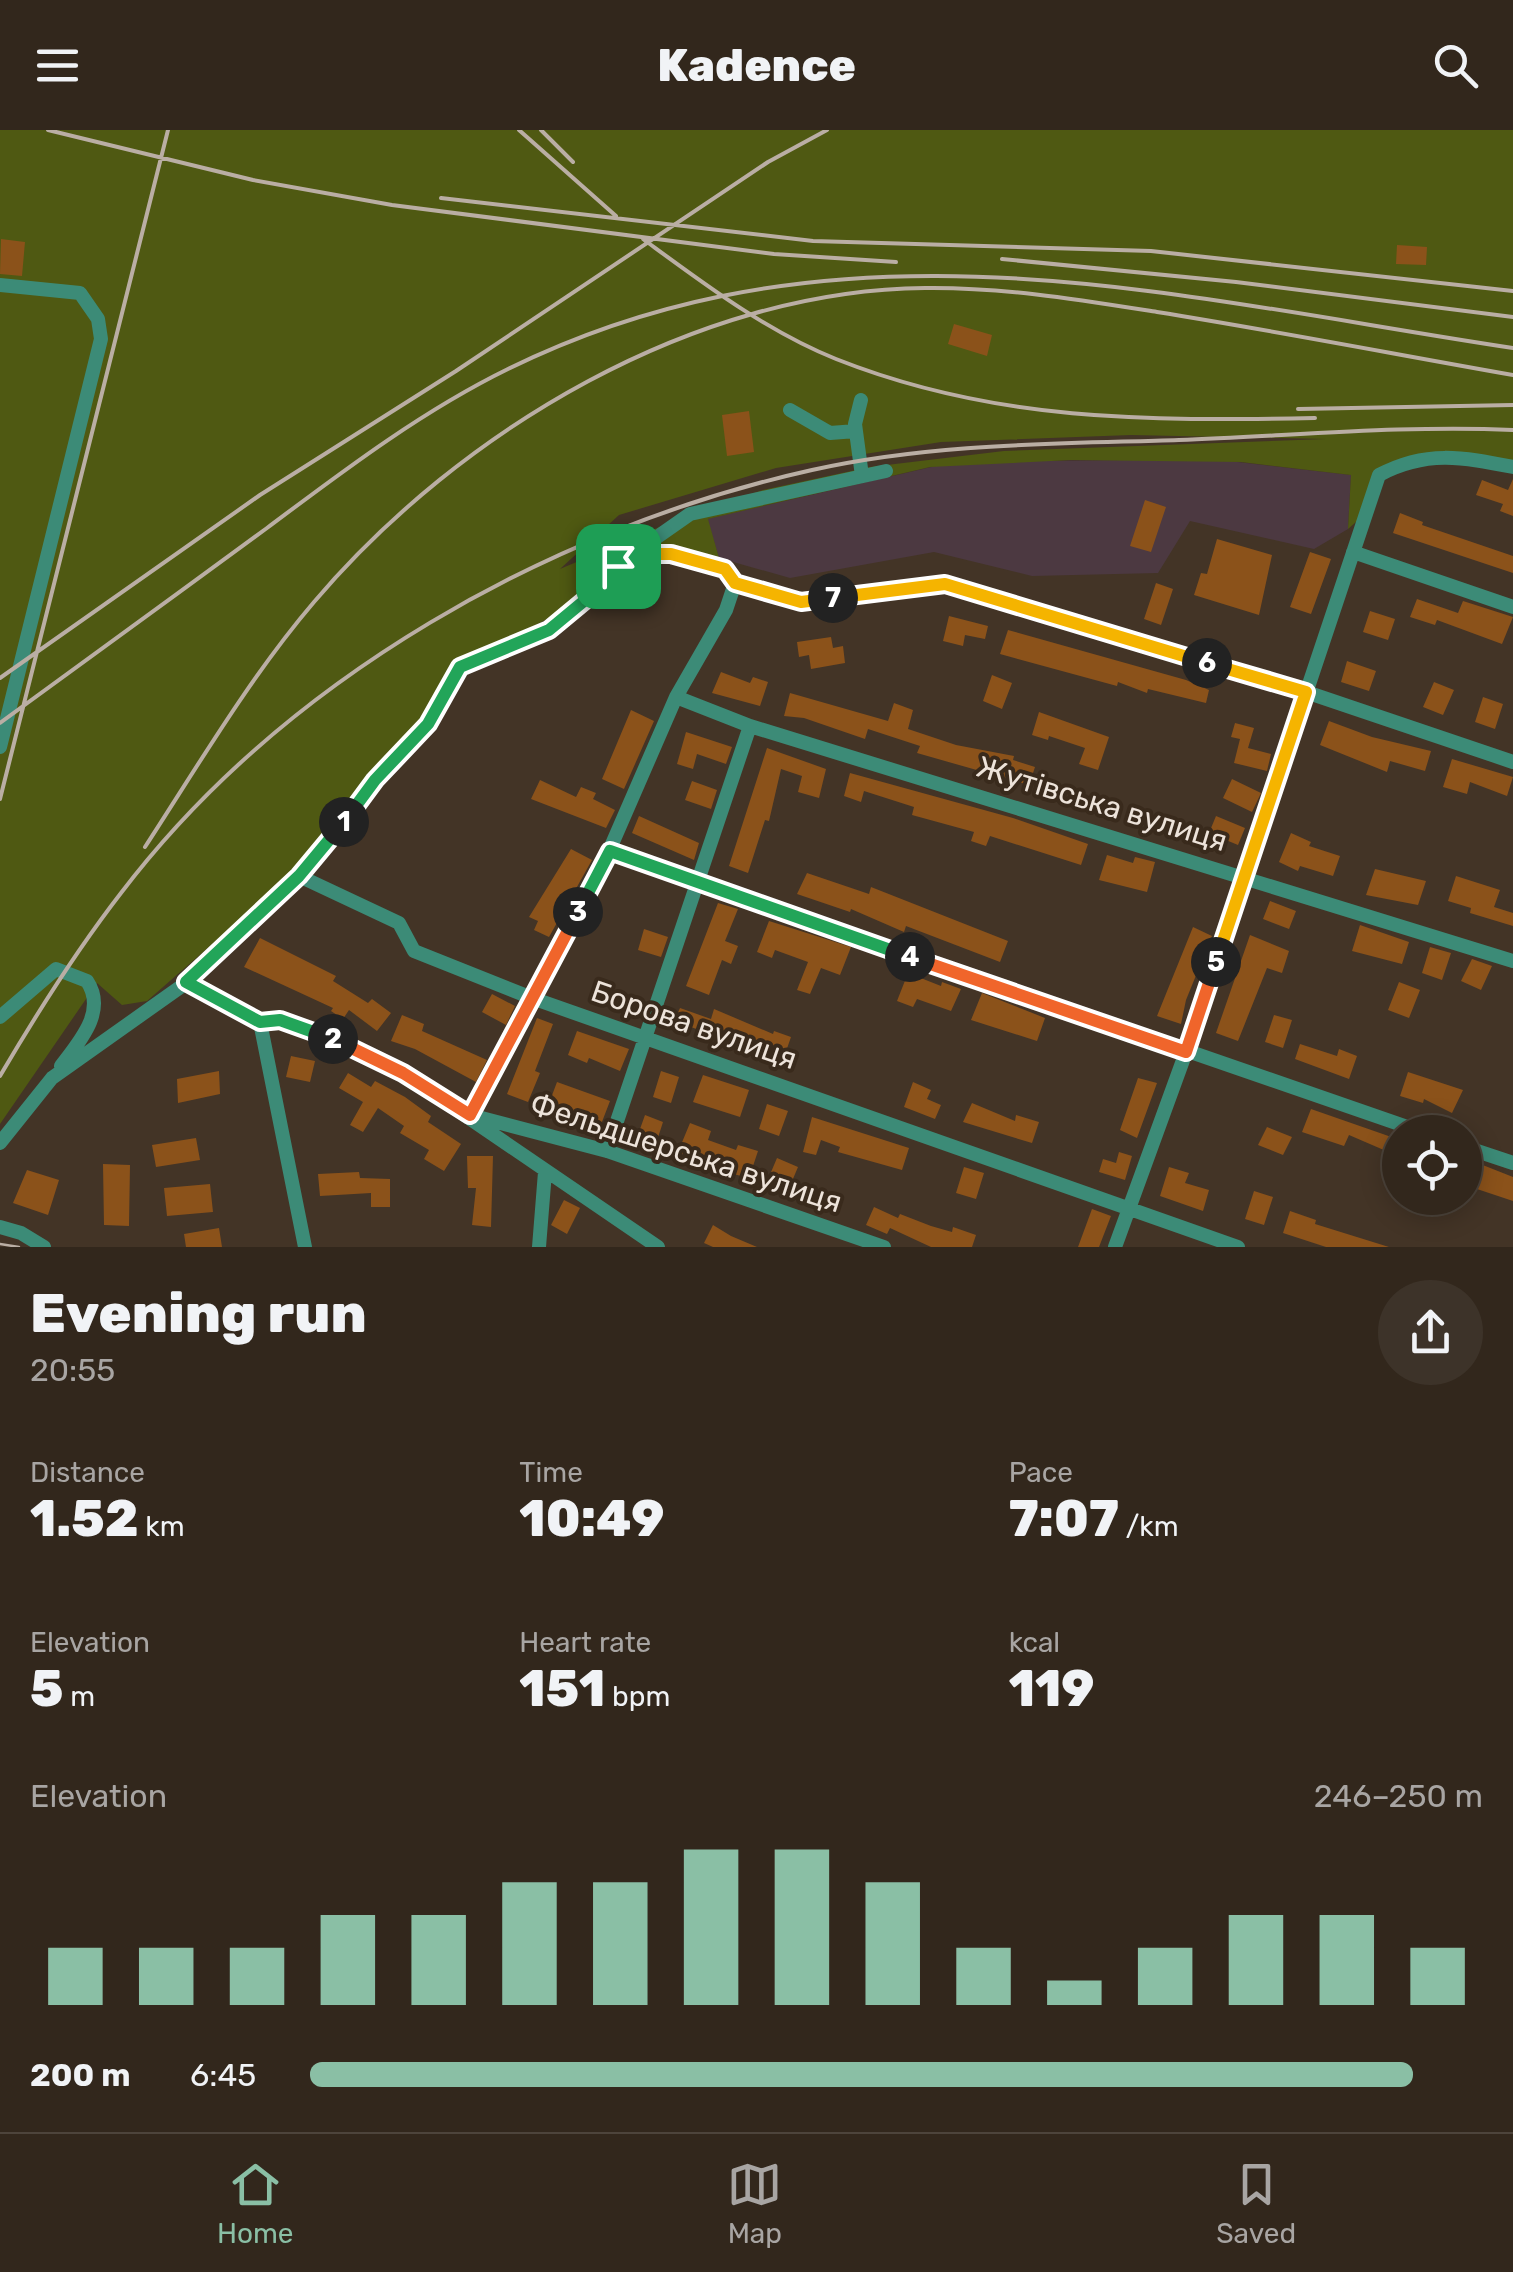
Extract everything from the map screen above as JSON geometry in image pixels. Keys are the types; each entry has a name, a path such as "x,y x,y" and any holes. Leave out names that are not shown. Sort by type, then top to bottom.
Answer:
{"street":[{"path":"0,285 80,294 98,318 101,338 0,747"},
{"path":"861,400 856,431 862,476"},
{"path":"790,410 830,433 856,431"},
{"path":"1115,1247 1186,1052 1379,475 1406,460 1465,457 1513,466"},
{"path":"52,1078 186,982 299,876 375,780 428,724 460,667 549,630 647,541 690,514 886,471"},
{"path":"1352,552 1513,608"},
{"path":"618,566 643,554 671,554 725,569 735,583 801,602 945,584 1306,692 1513,762"},
{"path":"470,1115 610,851 676,697 726,610 735,583"},
{"name":"Жутівська вулиця","path":"676,697 750,726 1513,961"},
{"path":"607,1151 750,726"},
{"path":"610,851 1382,1118"},
{"name":"Борова вулиця","path":"299,876 399,923 414,951 532,998 1238,1247"},
{"path":"0,1018 56,969 89,983 94,997 92,1018 52,1078 0,1144"},
{"path":"186,982 260,1022 280,1020 326,1035 403,1073 470,1115 544,1172 658,1247"},
{"path":"260,1022 305,1247"},
{"name":"Фельдшерська вулиця","path":"470,1115 607,1151 884,1247"},
{"path":"1482,1153 1513,1164"},
{"path":"539,1247 544,1172"},
{"path":"0,1227 21,1233 44,1247"}],"shaded area":[{"path":"1211,459 1351,475 1348,529 1314,549 1190,521 1158,573 1032,576 934,552 790,578 719,558 707,519 953,462"}],"green space":[{"path":"0,130 1513,130 1513,467 1465,457 1382,473 1365,514 1348,529 1351,475 1241,462 1071,460 930,467 708,519 719,558 668,548 632,554 554,615 463,665 434,710 361,788 281,884 147,1001 122,1005 97,983 0,1124","holes":["1131,435 1326,439 1004,451 870,467 763,490 690,514 560,569 619,515 776,468 941,442"]}],"building":[{"path":"1,239 25,242 22,276 0,274"},
{"path":"1397,245 1427,247 1426,265 1396,264"},
{"path":"954,324 992,335 987,356 948,344"},
{"path":"749,411 754,452 727,456 722,415"},
{"path":"1513,479 1513,516 1500,511 1503,504 1476,495 1482,480 1508,490"},
{"path":"1145,500 1166,507 1151,552 1130,546"},
{"path":"1400,513 1423,522 1422,525 1513,556 1513,573 1393,533"},
{"path":"1217,539 1272,555 1259,615 1194,595 1201,573 1207,574"},
{"path":"1310,552 1331,559 1311,614 1290,607"},
{"path":"1156,583 1173,589 1161,625 1144,619"},
{"path":"1417,599 1458,613 1463,601 1513,617 1502,644 1437,620 1435,625 1410,617"},
{"path":"1370,611 1395,619 1388,640 1363,632"},
{"path":"949,616 988,626 985,639 965,635 963,646 943,641"},
{"path":"1008,630 1186,680 1209,690 1206,703 1148,689 1147,693 1118,682 1117,686 1000,654"},
{"path":"831,637 833,648 843,646 845,663 811,669 809,655 799,657 797,642"},
{"path":"1347,661 1376,671 1369,691 1341,682"},
{"path":"721,672 750,683 753,677 768,682 760,706 712,693"},
{"path":"992,675 1012,683 1002,709 983,701"},
{"path":"1434,682 1454,690 1443,715 1423,707"},
{"path":"790,693 888,721 894,703 913,710 908,729 956,745 1014,756 1013,760 1035,767 1029,785 917,753 920,746 868,729 865,739 804,718 784,716"},
{"path":"1483,697 1503,704 1495,729 1475,722"},
{"path":"631,710 654,721 624,789 602,779"},
{"path":"1039,712 1109,737 1098,770 1079,764 1085,748 1049,736 1048,740 1032,735"},
{"path":"1329,721 1372,737 1431,751 1425,771 1390,761 1387,772 1320,745"},
{"path":"1235,723 1254,728 1248,748 1271,754 1267,771 1234,763 1240,739 1231,737"},
{"path":"686,732 732,747 726,764 697,754 693,769 677,764"},
{"path":"767,748 826,769 819,798 798,792 802,776 781,769 769,821 765,820 748,873 729,866"},
{"path":"1452,759 1513,777 1507,796 1470,782 1467,794 1443,787"},
{"path":"850,773 1013,818 1088,844 1081,865 990,836 986,846 971,841 974,832 912,815 914,807 864,791 861,802 844,796"},
{"path":"1232,779 1261,793 1252,812 1223,798"},
{"path":"540,780 576,797 581,787 596,793 593,799 615,810 606,828 531,799"},
{"path":"692,781 717,790 711,809 685,800"},
{"path":"639,816 699,843 694,860 632,833"},
{"path":"1216,816 1245,828 1238,845 1209,833"},
{"path":"1291,833 1311,842 1309,846 1340,856 1333,876 1300,866 1298,871 1279,862"},
{"path":"571,849 592,860 549,937 534,930 538,921 529,917"},
{"path":"1107,855 1133,863 1135,857 1155,862 1147,892 1099,880"},
{"path":"1375,869 1426,881 1418,905 1366,895"},
{"path":"807,873 869,894 871,887 1008,941 1000,962 906,926 904,932 851,909 850,912 797,894"},
{"path":"1456,876 1500,890 1494,907 1513,913 1513,926 1470,913 1471,908 1448,901"},
{"path":"1270,901 1296,911 1289,929 1263,919"},
{"path":"718,903 738,909 725,941 738,946 731,964 722,960 709,995 686,986"},
{"path":"769,921 851,947 840,975 821,968 810,994 797,990 808,962 775,950 772,958 757,952"},
{"path":"1360,925 1409,942 1402,964 1352,951"},
{"path":"1193,927 1212,936 1186,1000 1181,1024 1157,1016"},
{"path":"644,929 668,937 661,957 638,950"},
{"path":"1250,935 1289,951 1282,973 1267,968 1238,1041 1216,1033"},
{"path":"260,938 336,976 333,981 368,1003 372,999 391,1013 377,1031 349,1010 343,1019 331,1011 333,1008 244,967"},
{"path":"1430,947 1451,953 1442,980 1422,973"},
{"path":"1472,959 1492,966 1481,990 1461,981"},
{"path":"908,973 961,989 951,1011 917,999 913,1007 897,1001"},
{"path":"1399,982 1420,990 1409,1018 1388,1010"},
{"path":"982,993 1045,1018 1037,1041 971,1020"},
{"path":"492,994 515,1006 506,1025 482,1012"},
{"path":"680,1008 711,1019 714,1009 773,1034 774,1031 791,1037 783,1060 673,1024"},
{"path":"402,1015 424,1024 422,1031 487,1060 476,1082 415,1049 391,1041"},
{"path":"1274,1015 1292,1020 1283,1048 1265,1042"},
{"path":"537,1018 553,1024 528,1102 507,1094"},
{"path":"577,1031 629,1049 620,1071 589,1058 587,1063 568,1055"},
{"path":"1300,1044 1337,1056 1339,1049 1357,1056 1349,1079 1295,1059"},
{"path":"291,1056 315,1061 310,1082 286,1077"},
{"path":"219,1071 220,1094 178,1103 177,1079"},
{"path":"661,1071 679,1077 671,1103 653,1097"},
{"path":"1408,1072 1463,1090 1452,1113 1424,1099 1423,1103 1400,1096"},
{"path":"348,1073 371,1087 375,1081 405,1097 431,1116 428,1122 461,1144 444,1171 424,1159 429,1150 400,1133 404,1126 378,1108 363,1132 350,1125 363,1102 339,1088"},
{"path":"703,1075 749,1090 740,1117 693,1102"},
{"path":"1138,1078 1157,1083 1137,1138 1120,1130"},
{"path":"557,1082 610,1101 600,1127 548,1106"},
{"path":"913,1082 931,1090 927,1099 941,1105 935,1119 904,1107"},
{"path":"972,1103 1015,1121 1016,1115 1039,1122 1032,1143 963,1122"},
{"path":"767,1104 788,1111 779,1136 759,1129"},
{"path":"1311,1109 1382,1134 1382,1149 1349,1135 1344,1146 1302,1132"},
{"path":"645,1115 663,1122 654,1150 635,1143"},
{"path":"812,1117 909,1148 902,1170 838,1152 840,1147 821,1140 816,1155 803,1152"},
{"path":"690,1123 711,1131 708,1140 736,1150 738,1145 758,1151 749,1178 706,1167 708,1163 678,1152"},
{"path":"1267,1127 1292,1137 1283,1155 1258,1145"},
{"path":"196,1138 200,1160 156,1167 152,1145"},
{"path":"1119,1152 1132,1156 1125,1180 1099,1172 1103,1159 1116,1163"},
{"path":"467,1156 493,1156 491,1227 472,1225 476,1188 468,1188"},
{"path":"777,1158 798,1167 787,1193 766,1184"},
{"path":"103,1164 130,1165 129,1226 104,1225"},
{"path":"1482,1165 1513,1177 1513,1201 1482,1191"},
{"path":"964,1167 984,1173 976,1199 956,1193"},
{"path":"1169,1167 1189,1173 1185,1183 1209,1190 1203,1211 1160,1196"},
{"path":"27,1170 59,1180 48,1215 13,1203"},
{"path":"359,1172 360,1178 390,1179 390,1207 371,1207 371,1193 320,1196 318,1174"},
{"path":"210,1184 213,1212 167,1216 164,1188"},
{"path":"1254,1191 1273,1197 1264,1225 1245,1219"},
{"path":"564,1200 580,1208 567,1234 551,1225"},
{"path":"874,1207 898,1218 900,1214 952,1232 953,1227 976,1235 972,1247 931,1247 890,1228 887,1234 866,1225"},
{"path":"1092,1209 1111,1216 1099,1247 1078,1247"},
{"path":"1290,1211 1316,1220 1315,1224 1389,1247 1326,1247 1283,1233"},
{"path":"713,1225 757,1247 713,1247 704,1243"},
{"path":"219,1228 222,1247 186,1247 184,1234"}],"tram line":[{"path":"0,1244 19,1247"}],"railway":[{"path":"48,130 253,180 392,205 774,254 896,262"},
{"path":"0,799 168,130"},
{"path":"519,130 616,216"},
{"path":"541,130 573,162"},
{"path":"0,678 260,495 456,371 768,162 827,130"},
{"path":"441,198 813,241 1151,251 1513,291"},
{"path":"643,239 785,335 895,380 954,395 1072,413 1192,419 1315,418"},
{"path":"1002,259 1236,282 1513,317"},
{"path":"0,723 414,423 508,369 632,319 757,290 881,277 1006,278 1257,306 1513,348"},
{"path":"145,847 268,660 314,602 373,539 439,481 511,428 588,381 669,343 753,314 839,295 925,288 1013,292 1202,319 1513,375"},
{"path":"1298,409 1513,405"},
{"path":"0,1076 88,937 121,893 187,815 261,744 343,680 430,623 522,573 617,530 714,496 812,470 903,454 995,446 1388,430 1513,430"}],"route":[{"path":"643,554 671,554 725,569 735,583 801,602 945,584 1306,692 1186,1052 610,851 470,1115 403,1073 326,1035 280,1020 260,1022 186,982 321,851 375,780 428,724 460,667 549,630 596,591 618,566 643,554"}]}
